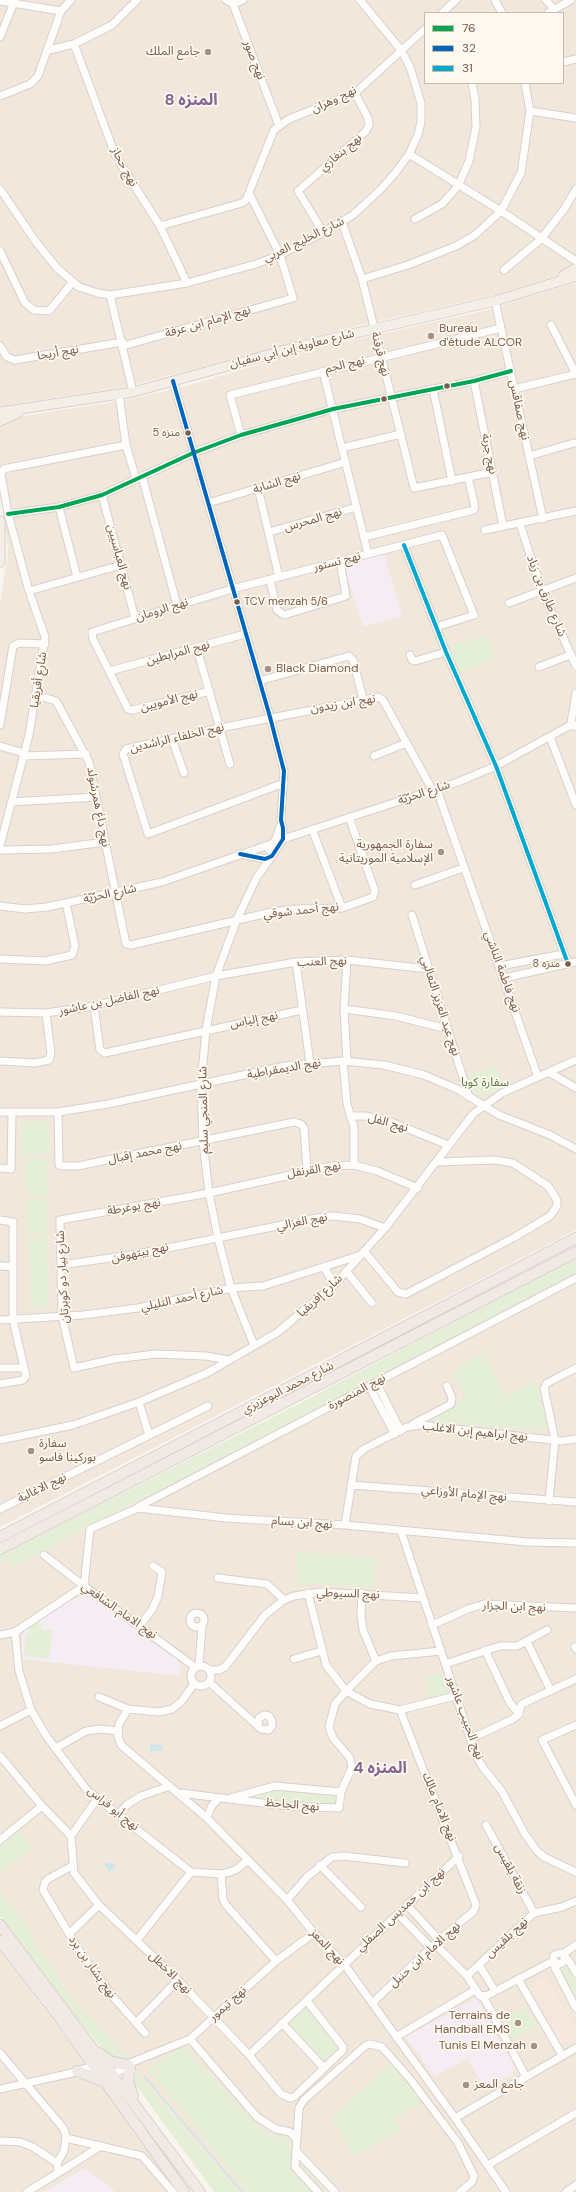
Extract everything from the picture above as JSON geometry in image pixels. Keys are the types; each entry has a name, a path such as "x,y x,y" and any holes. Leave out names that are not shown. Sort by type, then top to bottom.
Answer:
{"highway":[{"name":"شارع محمد البوعزيزي","path":"0,1537 576,1238"},
{"name":"شارع محمد البوعزيزي","path":"0,1549 576,1252"},
{"path":"0,1925 103,2072 184,2192"},
{"path":"0,1940 103,2072 156,2133"},
{"path":"59,2017 83,2044 112,2062 131,2065 128,2084 141,2112"},
{"path":"74,2072 83,2061 83,2044"},
{"path":"74,2072 103,2072 141,2112 200,2192"}],"main road":[{"name":"شارع معاوية إبن أبي سفيان","path":"0,412 24,410 133,392 221,366 374,328 495,301 575,274"},
{"name":"شارع معاوية إبن أبي سفيان","path":"0,421 24,410"},
{"path":"0,521 0,562"}],"street":[{"path":"0,96 34,80 41,71 60,11 71,0"},
{"path":"48,50 74,44 112,25 137,0"},
{"path":"226,0 233,4 243,0"},
{"name":"شارع الخليج العربي","path":"0,189 36,242 72,283 89,291 110,295 187,283 280,255 342,222 363,207 381,190 396,172 409,154 418,135 421,122 421,103 417,84 401,50 360,0"},
{"path":"443,12 456,0"},
{"path":"495,0 501,12"},
{"path":"546,0 551,11 571,0"},
{"path":"0,1 14,2 60,11"},
{"path":"0,37 14,2"},
{"name":"نهج صور","path":"233,4 279,126"},
{"name":"نهج وهران","path":"279,126 289,119 355,93 424,30"},
{"name":"نهج حجاز","path":"74,44 116,157 160,226 187,283"},
{"path":"564,62 576,59"},
{"path":"415,219 442,204 458,186 469,161 476,127 475,99 472,84"},
{"path":"362,279 408,265 456,246 475,235 501,211 521,172 530,111 525,84"},
{"name":"نهج بنغازي","path":"323,232 298,194 298,191 366,131 369,125 368,118 355,93"},
{"path":"530,111 576,118"},
{"path":"160,226 237,206 246,200 267,144 274,130 279,126"},
{"path":"409,154 458,186 501,211 576,261"},
{"path":"504,270 541,239 565,208 576,189"},
{"path":"249,193 280,255"},
{"name":"نهج قرقنة","path":"342,222 362,279 380,357 414,488 452,481"},
{"path":"0,251 25,303 34,310 49,311 72,283"},
{"name":"نهج الإمام ابن عرفة","path":"123,344 293,298 280,255"},
{"path":"110,295 123,344 133,392"},
{"name":"نهج صفاقس","path":"495,301 543,519"},
{"path":"514,388 576,374 551,325"},
{"name":"نهج الجم","path":"241,435 230,396 323,371 501,328"},
{"name":"نهج أريحا","path":"0,346 7,357 15,360 123,344"},
{"path":"323,371 368,554"},
{"path":"8,514 59,507 102,495 193,453 241,435 333,409 474,381 511,372"},
{"path":"173,381 270,717 284,771 281,824 274,842"},
{"name":"نهج جربة","path":"474,381 503,526"},
{"path":"433,389 452,481 493,472"},
{"path":"119,394 126,445 139,478 177,605"},
{"path":"342,448 401,434"},
{"path":"529,456 574,443"},
{"name":"شارع أفريقيا","path":"0,846 29,735 45,644 44,631 29,591 8,514 1,474 4,469 126,445"},
{"name":"نهج الشابة","path":"208,503 346,462"},
{"path":"364,537 474,510 475,507 468,477"},
{"path":"258,488 279,577"},
{"name":"نهج العباسيين","path":"102,495 136,618"},
{"path":"59,507 77,577"},
{"name":"نهج المحرس","path":"269,532 357,507"},
{"path":"485,530 520,524 576,511"},
{"name":"شارع طارق بن زياد","path":"520,524 542,591 570,655 576,664"},
{"name":"نهج تستور","path":"232,589 442,535 474,615 436,627"},
{"path":"404,545 446,652 496,766 563,954 568,964"},
{"path":"270,580 277,610 284,615 346,596 340,561"},
{"path":"29,591 121,565"},
{"path":"508,603 576,578"},
{"name":"نهج الرومان","path":"110,671 93,639 92,632 232,589"},
{"name":"نهج المرابطين","path":"110,671 197,649 245,634"},
{"path":"0,725 13,646 18,644 45,644"},
{"path":"197,649 230,764"},
{"path":"410,655 415,661 446,652"},
{"path":"539,667 570,655"},
{"path":"259,681 349,656 353,660 363,699"},
{"name":"نهج الأمويين","path":"110,671 128,709 133,710 210,691"},
{"name":"شارع الحرّيّة","path":"0,906 25,909 66,903 162,882 349,816 435,791 496,766 573,724 576,693"},
{"name":"نهج داغ همرشولد","path":"36,696 56,701 86,754 96,797 124,942 128,945 237,919"},
{"name":"نهج ابن زيدون","path":"270,717 363,699 382,698 406,743 435,791"},
{"name":"نهج الخلفاء الراشدين","path":"270,717 126,749 123,757 148,834 284,783"},
{"path":"550,737 576,805"},
{"path":"172,739 184,773"},
{"path":"374,756 406,743"},
{"path":"0,746 23,755 86,754"},
{"name":"نهج فاطمة الناشي","path":"435,791 500,966 538,1076"},
{"path":"11,802 96,797"},
{"name":"نهج أحمد شوقي","path":"237,919 296,909 342,908 373,897 375,894 349,816"},
{"path":"281,824 283,828 283,839"},
{"path":"312,829 342,908"},
{"name":"شارع المنجي سليم","path":"254,1345 231,1288 218,1238 209,1193 203,1142 201,1084 206,1030 216,976 237,919 257,877 283,839"},
{"path":"0,850 46,850 105,842"},
{"path":"240,854 265,859 272,856 270,850 262,847"},
{"name":"شارع المنجي سليم","path":"257,877 262,847"},
{"path":"415,885 464,868"},
{"path":"0,959 45,961 68,957 75,950 66,903"},
{"name":"نهج عبد العزيز الثعالبي","path":"412,915 469,1097"},
{"path":"500,966 563,954"},
{"path":"347,960 344,1009 347,1104 350,1116"},
{"name":"نهج العنب","path":"216,976 296,962 347,960 428,969"},
{"path":"296,962 310,1063"},
{"path":"504,978 576,962"},
{"name":"نهج الفاضل بن عاشور","path":"0,1012 46,1013 94,1006 216,976"},
{"name":"نهج إلياس","path":"94,1006 100,1050 103,1053 302,1010"},
{"path":"344,1009 396,1016 447,1029"},
{"path":"0,1061 36,1063 49,1060 50,1053 46,1013"},
{"name":"شارع إفريقيا","path":"0,1440 72,1425 140,1402 186,1383 229,1360 296,1318 334,1285 385,1228 418,1188 473,1114 502,1093 538,1076 550,1073 576,1060"},
{"name":"نهج الديمقراطية","path":"0,1112 58,1112 108,1104 310,1063 345,1061 404,1069 457,1089 499,1115 550,1135 576,1149"},
{"path":"550,1073 576,1088"},
{"path":"0,1168 11,1169 12,1112"},
{"name":"نهج محمد إقبال","path":"58,1112 59,1165 68,1167 78,1166 203,1142 294,1122 301,1124 304,1128 307,1169"},
{"name":"نهج الفل","path":"354,1165 354,1127 350,1116 366,1116 391,1122 448,1146"},
{"path":"362,1253 398,1292 406,1294 520,1234 550,1216 557,1206 557,1200 548,1186 512,1163 495,1160 437,1162"},
{"name":"نهج القرنفل","path":"209,1193 307,1169 354,1165 400,1179 418,1188"},
{"name":"نهج يوغرطة","path":"60,1220 209,1193"},
{"name":"نهج الغزالي","path":"218,1238 334,1216 360,1219 385,1228"},
{"path":"0,1220 13,1222 13,1320 26,1376 23,1380 0,1384"},
{"name":"شارع بيار دو كوبرتان","path":"60,1220 62,1316 74,1368 114,1359 156,1354 206,1356 229,1360"},
{"name":"نهج بيتهوفن","path":"61,1265 105,1260 218,1238"},
{"name":"شارع أحمد التليلي","path":"0,1320 62,1316 138,1308 231,1288 263,1286 325,1268 362,1253"},
{"path":"0,1266 13,1267"},
{"path":"325,1268 334,1285"},
{"path":"346,1271 372,1303"},
{"name":"نهج المنصورة","path":"138,1508 576,1278"},
{"path":"0,1368 24,1368"},
{"path":"549,1501 555,1440 544,1388 547,1383 576,1368"},
{"path":"376,1382 401,1431"},
{"path":"369,1386 401,1431"},
{"path":"401,1431 451,1404 452,1398 447,1386"},
{"path":"140,1402 149,1435"},
{"name":"نهج الاغالبة","path":"0,1509 208,1406"},
{"name":"نهج ابراهيم إبن الاغلب","path":"346,1526 354,1462 360,1452 401,1431 427,1426 555,1440 576,1440"},
{"name":"نهج الإمام الأوزاعي","path":"351,1485 576,1502"},
{"path":"0,1635 15,1632 84,1586 90,1529 138,1508"},
{"name":"نهج ابن بسام","path":"138,1508 226,1518 346,1526 526,1542 576,1543"},
{"name":"نهج الحبيب عاشور","path":"401,1531 470,1739 484,1769 501,1790 534,1848 544,1857 576,1872"},
{"name":"نهج الامام الشافعي","path":"44,1555 84,1586 197,1666"},
{"path":"140,1625 152,1610 159,1590 162,1571 153,1566"},
{"path":"218,1578 267,1584 284,1600"},
{"path":"308,1593 321,1650 326,1665 346,1691 370,1704 400,1710 456,1696"},
{"name":"نهج السيوطي","path":"210,1670 219,1670 225,1667 265,1615 284,1600 308,1593 362,1593 423,1598"},
{"path":"362,1593 361,1616 363,1630 376,1661"},
{"name":"نهج ابن الجزار","path":"432,1625 468,1609 484,1604 576,1608"},
{"path":"194,1684 191,1673 197,1666 202,1626"},
{"path":"446,1664 485,1650 505,1645 515,1647 527,1642 547,1630"},
{"name":"نهج أبو فراس","path":"15,1632 19,1671 31,1710 40,1726 82,1785 97,1799 192,1872"},
{"path":"527,1642 551,1691"},
{"path":"294,1659 321,1650"},
{"path":"485,1650 510,1703 519,1714"},
{"name":"نهج الجاحظ","path":"180,1793 336,1809 341,1805 341,1792 350,1774 351,1763 345,1751 333,1738 329,1727 336,1704 346,1691 376,1661 391,1656 441,1651"},
{"path":"194,1684 202,1686 209,1682 211,1674 210,1670 204,1666 197,1666"},
{"path":"519,1714 521,1705 576,1679"},
{"path":"209,1682 258,1725"},
{"path":"99,1698 128,1709 158,1712 172,1710 181,1702 194,1684"},
{"path":"56,1748 86,1730 101,1729 118,1731 120,1721 128,1709"},
{"path":"0,1726 31,1710"},
{"name":"نهج الامام مالك","path":"400,1710 476,1905"},
{"path":"470,1739 519,1714"},
{"path":"576,1724 542,1740 576,1805"},
{"name":"نهج المعز","path":"118,1731 121,1745 208,1818 287,1900 314,1933 344,1964 455,2118 506,2192"},
{"path":"0,1756 42,1806 71,1836 97,1799"},
{"path":"118,1814 133,1800 150,1792 170,1786"},
{"name":"نهج الجاحظ","path":"223,1798 275,1786 341,1792"},
{"path":"208,1818 211,1807 223,1798"},
{"path":"0,1840 42,1806"},
{"name":"زنقة بلقيس","path":"486,1825 534,1913"},
{"name":"نهج الاخطل","path":"71,1836 72,1866 74,1873 99,1905 178,1980 249,2055 281,2094 292,2098 324,2068"},
{"path":"287,1900 320,1864 338,1855 405,1862"},
{"name":"نهج ابن حمديس الصقلي","path":"249,2055 458,1856"},
{"path":"137,1940 192,1872 221,1874 237,1869 248,1860"},
{"path":"320,1864 361,1907"},
{"name":"نهج بشار بن برد","path":"72,1866 48,1879 43,1886 43,1890 95,1974 145,2033"},
{"path":"221,1874 223,1899 226,1905 276,1961"},
{"name":"نهج بلقيس","path":"466,1976 534,1913 562,1907 576,1901"},
{"path":"69,1934 99,1905"},
{"path":"407,1905 439,1940 439,1948 466,1976 477,1994 483,1996 554,1962 561,1964 564,1956 576,1945"},
{"name":"نهج الامام ابن حنبل","path":"372,2003 439,1940 474,1911 476,1905"},
{"path":"398,1914 431,1948 439,1948"},
{"name":"نهج تيمور","path":"0,2089 74,2072 103,2072 131,2065 190,2039 276,1961 314,1933"},
{"path":"564,1956 569,1961 576,1974"},
{"path":"554,1962 554,1968 576,2008"},
{"path":"479,1965 495,1991"},
{"path":"518,1979 562,2055"},
{"path":"136,2023 178,1980"},
{"path":"396,2037 475,1990"},
{"path":"483,1996 525,2075"},
{"path":"282,2023 324,2068 339,2054 343,2047 307,2001"},
{"path":"190,2039 257,2117 276,2129 290,2132 296,2139"},
{"path":"318,2192 294,2167 299,2108 304,2100 365,2046 370,2044 382,2047 428,2102 458,2143 473,2172 474,2179 460,2192"},
{"path":"455,2118 525,2075 576,2048"},
{"path":"0,2053 64,2130 66,2138 64,2151 58,2163 58,2173"},
{"path":"428,2102 439,2096"},
{"path":"435,2112 445,2104"},
{"path":"488,2165 576,2113"},
{"path":"66,2138 142,2156 172,2192"},
{"path":"0,2141 20,2142 33,2147 58,2163"},
{"path":"27,2192 100,2146"},
{"path":"296,2151 335,2192"},
{"path":"566,2192 576,2185"}],"shaded area":[{"name":"المنزه 8","path":"0,0 576,0 576,263 555,276 495,295 365,324 125,387 0,406"},
{"path":"576,282 576,1230 0,1527 0,604 8,552 0,481 0,424 17,417 126,400 183,387 305,351 492,309"},
{"path":"384,553 402,616 363,627 344,565"},
{"path":"576,1275 576,2192 239,2192 136,2072 131,2061 66,1991 24,1923 0,1891 0,1564 8,1559 13,1568 48,1550 86,1527"},
{"path":"78,1597 93,1598 175,1656 180,1664 181,1676 21,1659 22,1637 26,1627 49,1610"},
{"path":"0,1951 102,2085 179,2192 0,2192"},
{"path":"546,1976 576,2028 576,2039 568,2044 563,2042 559,2044 531,1989 534,1987 533,1984"},
{"path":"477,1998 516,2070 510,2073 512,2075 484,2088 467,2058 435,2077 405,2037"},
{"path":"85,2168 116,2192 44,2192 69,2177"}],"green space":[{"path":"487,635 495,658 459,674 447,647"},
{"name":"سفارة كوبا","path":"496,1066 503,1087 487,1096 475,1095 469,1074"},
{"path":"49,1120 50,1154 21,1155 20,1121"},
{"path":"47,1158 48,1195 26,1195 25,1159"},
{"path":"26,1199 47,1199 48,1234 27,1234"},
{"path":"47,1237 49,1307 31,1308 29,1238"},
{"path":"576,1257 576,1275 86,1527 48,1550 12,1568 8,1559 0,1564 0,1555 289,1409"},
{"path":"484,1353 505,1396 534,1381 537,1383 547,1427 545,1431 431,1421 429,1418 466,1398 452,1373 462,1367 461,1365"},
{"path":"297,1551 376,1558 374,1588 323,1584 298,1586 295,1569"},
{"path":"38,1621 42,1625 42,1629 53,1630 49,1659 24,1656 25,1638 29,1629"},
{"path":"443,1674 449,1695 429,1699 425,1677"},
{"path":"275,1787 335,1793 339,1796 336,1806 237,1798"},
{"path":"17,1829 33,1847 0,1872 0,1844"},
{"path":"0,1891 24,1923 66,1991 131,2061 108,2056 72,2012 0,1916"},
{"path":"567,1960 576,1977 576,2003 556,1965"},
{"path":"306,2004 340,2047 324,2061 286,2023"},
{"name":"Terrains de Handball EMS","path":"526,2007 537,2027 509,2040 498,2020"},
{"path":"183,2046 253,2121 269,2134 279,2137 286,2133 290,2136 291,2171 311,2192 248,2192 148,2069"},
{"path":"391,2063 407,2080 423,2103 395,2118 401,2131 353,2156 332,2118"},
{"path":"136,2072 239,2192 214,2192 135,2084 134,2078"},
{"path":"297,2162 303,2164 331,2192 328,2192 301,2165 296,2167"}],"water":[{"path":"150,1744 162,1745 162,1751 150,1751"},
{"path":"104,1864 114,1864 116,1867 109,1872"}],"waterway":[{"path":"144,2076 242,2192"}],"transit line":[{"name":"76","path":"8,514 59,507 102,495 193,453 241,435 333,409 474,381 511,371"},
{"name":"32","path":"173,381 270,717 284,771 281,820 283,839 272,856 265,859 240,854"},
{"name":"31","path":"404,545 446,652 496,766 568,964"}],"place":[{"name":"جامع الملك","path":"208,52"},
{"name":"Bureau d'étude ALCOR","path":"431,336"},
{"name":"منزه 5","path":"188,433"},
{"name":"TCV menzah 5/6","path":"237,602"},
{"name":"Black Diamond","path":"268,669"},
{"name":"سفارة الجمهورية الإسلامية الموريتانية","path":"441,852"},
{"name":"منزه 8","path":"568,964"},
{"name":"سفارة بوركينا فاسو","path":"31,1451"},
{"name":"Terrains de Handball EMS","path":"518,2023"},
{"name":"Tunis El Menzah","path":"534,2046"},
{"name":"جامع المعز","path":"466,2085"}],"district":[{"name":"المنزه 8","path":"191,101"},
{"name":"المنزه 4","path":"380,1769"}]}
